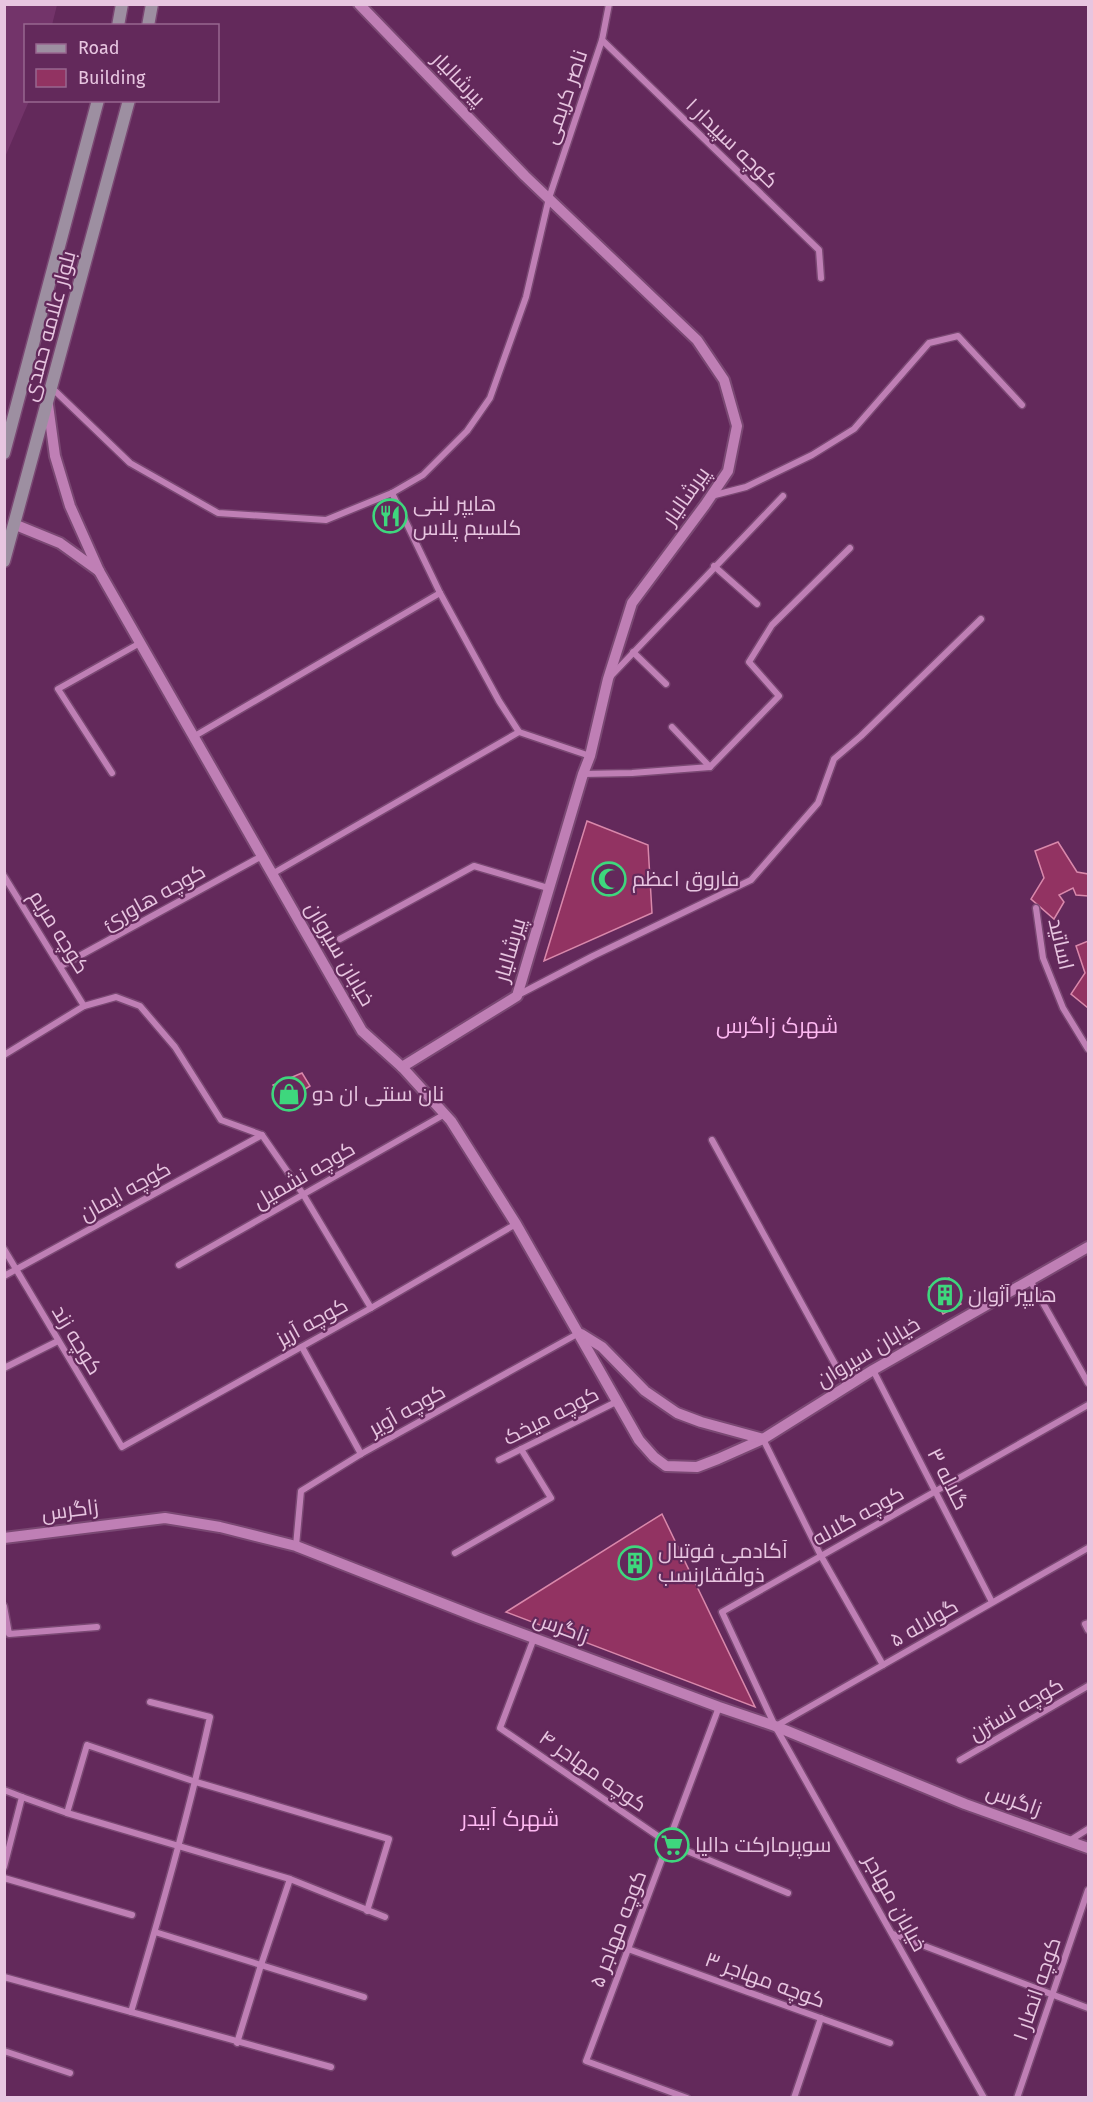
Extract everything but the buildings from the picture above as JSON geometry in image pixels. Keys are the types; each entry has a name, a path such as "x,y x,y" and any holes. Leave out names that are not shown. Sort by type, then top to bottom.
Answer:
{"main road":[{"path":"119,24 122,4"},
{"path":"148,24 152,4"},
{"name":"بلوار علامه حمدی","path":"4,453 97,102"},
{"name":"بلوار علامه حمدی","path":"4,561 16,525 128,102"}],"street":[{"name":"پیرشالیار","path":"359,4 549,198 697,340 724,380 737,426 728,471 632,603 608,679 590,756 582,774 517,996 402,1068"},
{"name":"ناصر کریمی","path":"52,388 130,464 218,513 326,520 392,493 423,475 467,431 490,398 526,297 549,198 603,40 609,4"},
{"name":"کوچه سپیدار ۱","path":"603,40 819,250 821,278"},
{"path":"711,496 746,487 812,455 854,429 929,343 958,336 1022,405"},
{"name":"خیابان سیروان","path":"48,405 55,456 70,506 99,572 362,1031 402,1068 451,1121 516,1224 639,1440 654,1457 666,1466 697,1467 764,1439 873,1370 1089,1247"},
{"path":"392,493 440,593 519,732 590,756"},
{"path":"608,679 783,496"},
{"path":"16,525 60,543 99,572"},
{"path":"582,774 710,767 779,696 749,662 772,625 850,549"},
{"path":"714,566 757,604"},
{"path":"194,737 440,593"},
{"path":"517,996 752,880 818,803 834,759 861,736 981,619"},
{"path":"112,773 58,689 140,643"},
{"path":"633,652 666,684"},
{"path":"672,727 710,767"},
{"path":"272,874 519,732"},
{"name":"کوچه هاورئ","path":"61,966 262,856"},
{"path":"340,939 474,866 548,888"},
{"name":"کوچه مریم","path":"4,876 84,1006"},
{"name":"اساتید","path":"1036,908 1043,958 1063,1008 1089,1049"},
{"path":"4,1055 84,1006 116,997 140,1006 175,1047 221,1120 262,1135 303,1194 371,1308"},
{"name":"کوچه نشمیل","path":"179,1265 445,1114"},
{"name":"کوچه ایمان","path":"4,1276 262,1135"},
{"path":"712,1140 847,1386"},
{"name":"کوچه آریز","path":"122,1447 516,1224"},
{"name":"کوچه زند","path":"4,1249 122,1447"},
{"path":"1030,1280 1089,1383"},
{"name":"خیابان سیروان","path":"579,1333 602,1347 645,1391 677,1413 764,1439"},
{"name":"کوچه آویر","path":"296,1546 301,1491 361,1454 579,1333"},
{"path":"4,1368 58,1341"},
{"path":"302,1347 361,1454"},
{"name":"گلاله ۳","path":"873,1370 992,1602"},
{"name":"کوچه میخک","path":"499,1460 618,1401"},
{"name":"کوچه گلاله","path":"775,1726 722,1612 1089,1406"},
{"path":"764,1439 821,1556 883,1665"},
{"path":"455,1553 550,1498 521,1449"},
{"name":"زاگرس","path":"4,1538 165,1518 220,1527 296,1546 534,1638 775,1726 965,1804 1089,1848"},
{"name":"گولاله ۵","path":"775,1726 1088,1549"},
{"path":"4,1606 9,1634 97,1627"},
{"path":"1089,1623 1085,1624 1089,1630"},
{"name":"کوچه مهاجر ۴","path":"534,1638 500,1728 668,1843 788,1893"},
{"name":"کوچه نسترن","path":"960,1760 1089,1686"},
{"path":"131,2012 179,1846 210,1717 150,1702"},
{"name":"کوچه مهاجر ۵","path":"687,2097 586,2061 718,1707"},
{"name":"خیابان مهاجر","path":"775,1726 984,2097"},
{"path":"67,1813 87,1745 196,1782 389,1839 367,1911"},
{"path":"4,1790 67,1813 290,1879 385,1917"},
{"path":"4,1867 22,1797"},
{"path":"1068,1841 1089,1829"},
{"path":"4,1878 132,1915"},
{"path":"237,2043 290,1879"},
{"name":"کوچه انصار ۱","path":"1017,2097 1089,1890"},
{"path":"154,1932 364,1998"},
{"path":"894,1934 1089,2008"},
{"name":"کوچه مهاجر ۳","path":"628,1949 890,2043"},
{"path":"4,1977 237,2043 331,2067"},
{"path":"794,2097 821,2018"},
{"path":"4,2050 69,2073"}],"shaded area":[{"path":"5,4 57,5 52,24 24,24 24,102 29,102 5,157"}],"place":[{"name":"هایپر لبنی کلسیم پلاس","path":"390,516"},
{"name":"فاروق اعظم","path":"609,879"},
{"name":"نان سنتی ان دو","path":"289,1094"},
{"name":"هایپر آژوان","path":"945,1295"},
{"name":"آکادمی فوتبال ذولفقارنسب","path":"635,1563"},
{"name":"سوپرمارکت دالیا","path":"672,1845"}],"district":[{"name":"شهرک زاگرس","path":"777,1025"},
{"name":"شهرک آبیدر","path":"510,1818"}]}
